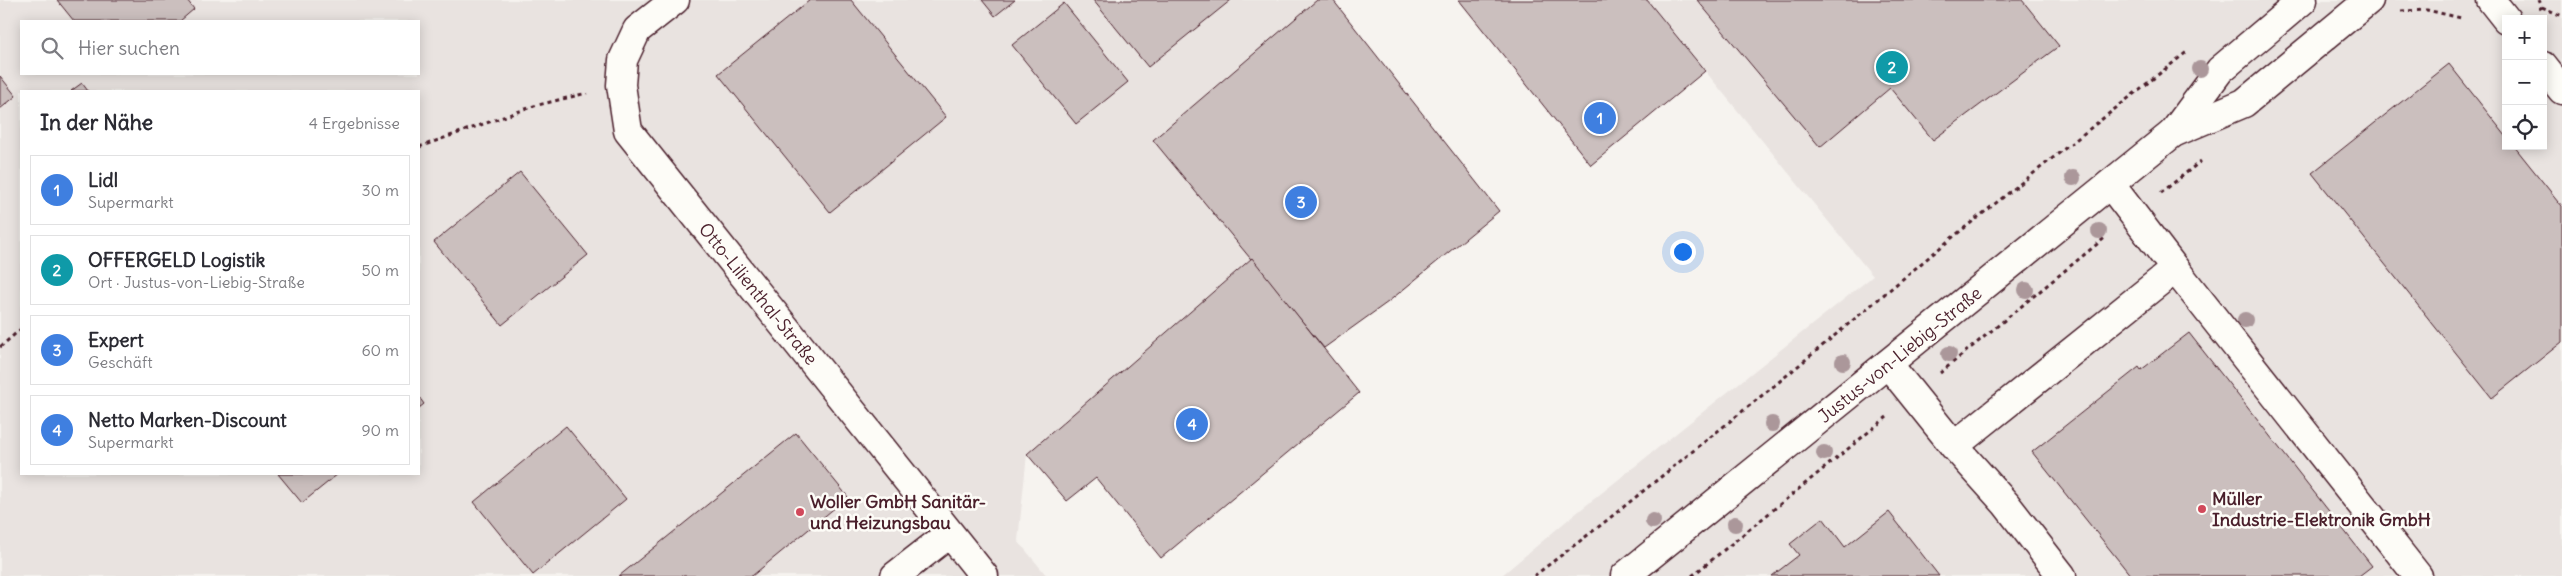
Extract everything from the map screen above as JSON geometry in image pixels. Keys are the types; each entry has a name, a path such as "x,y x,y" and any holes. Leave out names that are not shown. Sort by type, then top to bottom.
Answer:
{"main road":[{"name":"Otto-Lilienthal-Straße","path":"675,0 637,30 623,60 621,85 628,131 984,576"},
{"name":"Justus-von-Liebig-Straße","path":"1625,576 2173,132 2220,70 2304,0"},
{"name":"Justus-von-Liebig-Straße","path":"2173,132 2244,103 2369,0"},
{"path":"2491,0 2503,15"},
{"path":"2547,71 2562,90"},
{"path":"2110,184 2418,576"},
{"path":"1954,446 2175,269"},
{"path":"1888,364 1954,446 2006,504 2062,576"},
{"path":"895,576 949,534"}],"path":[{"path":"2542,7 2562,16"},
{"path":"2396,13 2403,10 2428,10 2464,19"},
{"path":"1534,576 1664,475 1953,237 2192,48"},
{"path":"420,147 534,106 621,85"},
{"path":"1692,576 2133,215 2207,157"},
{"path":"0,347 20,331"}],"shaded area":[{"path":"0,0 1317,0 1252,258 1027,454 1018,541 1047,576 0,576"},
{"path":"1647,0 1697,0 1820,147 1890,88 1933,140 2059,46 2022,0 2562,0 2562,576 1501,576 1564,523 1873,276"}],"building":[{"path":"57,0 187,0 194,9 181,20 73,20"},
{"path":"810,0 851,0 946,117 830,212 718,74"},
{"path":"982,0 1015,0 995,16"},
{"path":"1093,0 1231,0 1148,67"},
{"path":"1317,0 1333,0 1499,211 1388,302 1324,348 1153,140"},
{"path":"1459,0 1647,0 1705,71 1591,165"},
{"path":"1697,0 2022,0 2059,46 1933,140 1890,88 1820,147"},
{"path":"1064,3 1128,82 1076,124 1012,45"},
{"path":"2449,64 2502,131 2502,150 2517,150 2562,206 2562,342 2492,398 2312,173"},
{"path":"0,76 16,96 0,109"},
{"path":"82,83 87,90 72,90"},
{"path":"520,172 588,255 502,325 434,242"},
{"path":"1252,258 1359,393 1161,558 1096,478 1067,501 1027,454"},
{"name":"Müller Industrie-Elektronik GmbH","path":"2189,333 2372,566 2359,576 2131,576 2032,452 2139,367 2141,370"},
{"path":"420,398 424,404 420,407"},
{"path":"566,426 626,499 533,575 474,502"},
{"path":"796,433 848,497 752,576 619,576"},
{"path":"279,475 337,475 302,503"},
{"path":"1889,512 1939,576 1772,576 1799,555 1790,544 1823,518 1845,547"}],"place":[{"name":"OFFERGELD Logistik","path":"1892,67"},
{"name":"Lidl","path":"1600,118"},
{"name":"Expert","path":"1301,202"},
{"name":"Netto Marken-Discount","path":"1192,424"},
{"name":"Müller Industrie-Elektronik GmbH","path":"2202,509"},
{"name":"Woller GmbH Sanitär- und Heizungsbau","path":"800,512"}]}
